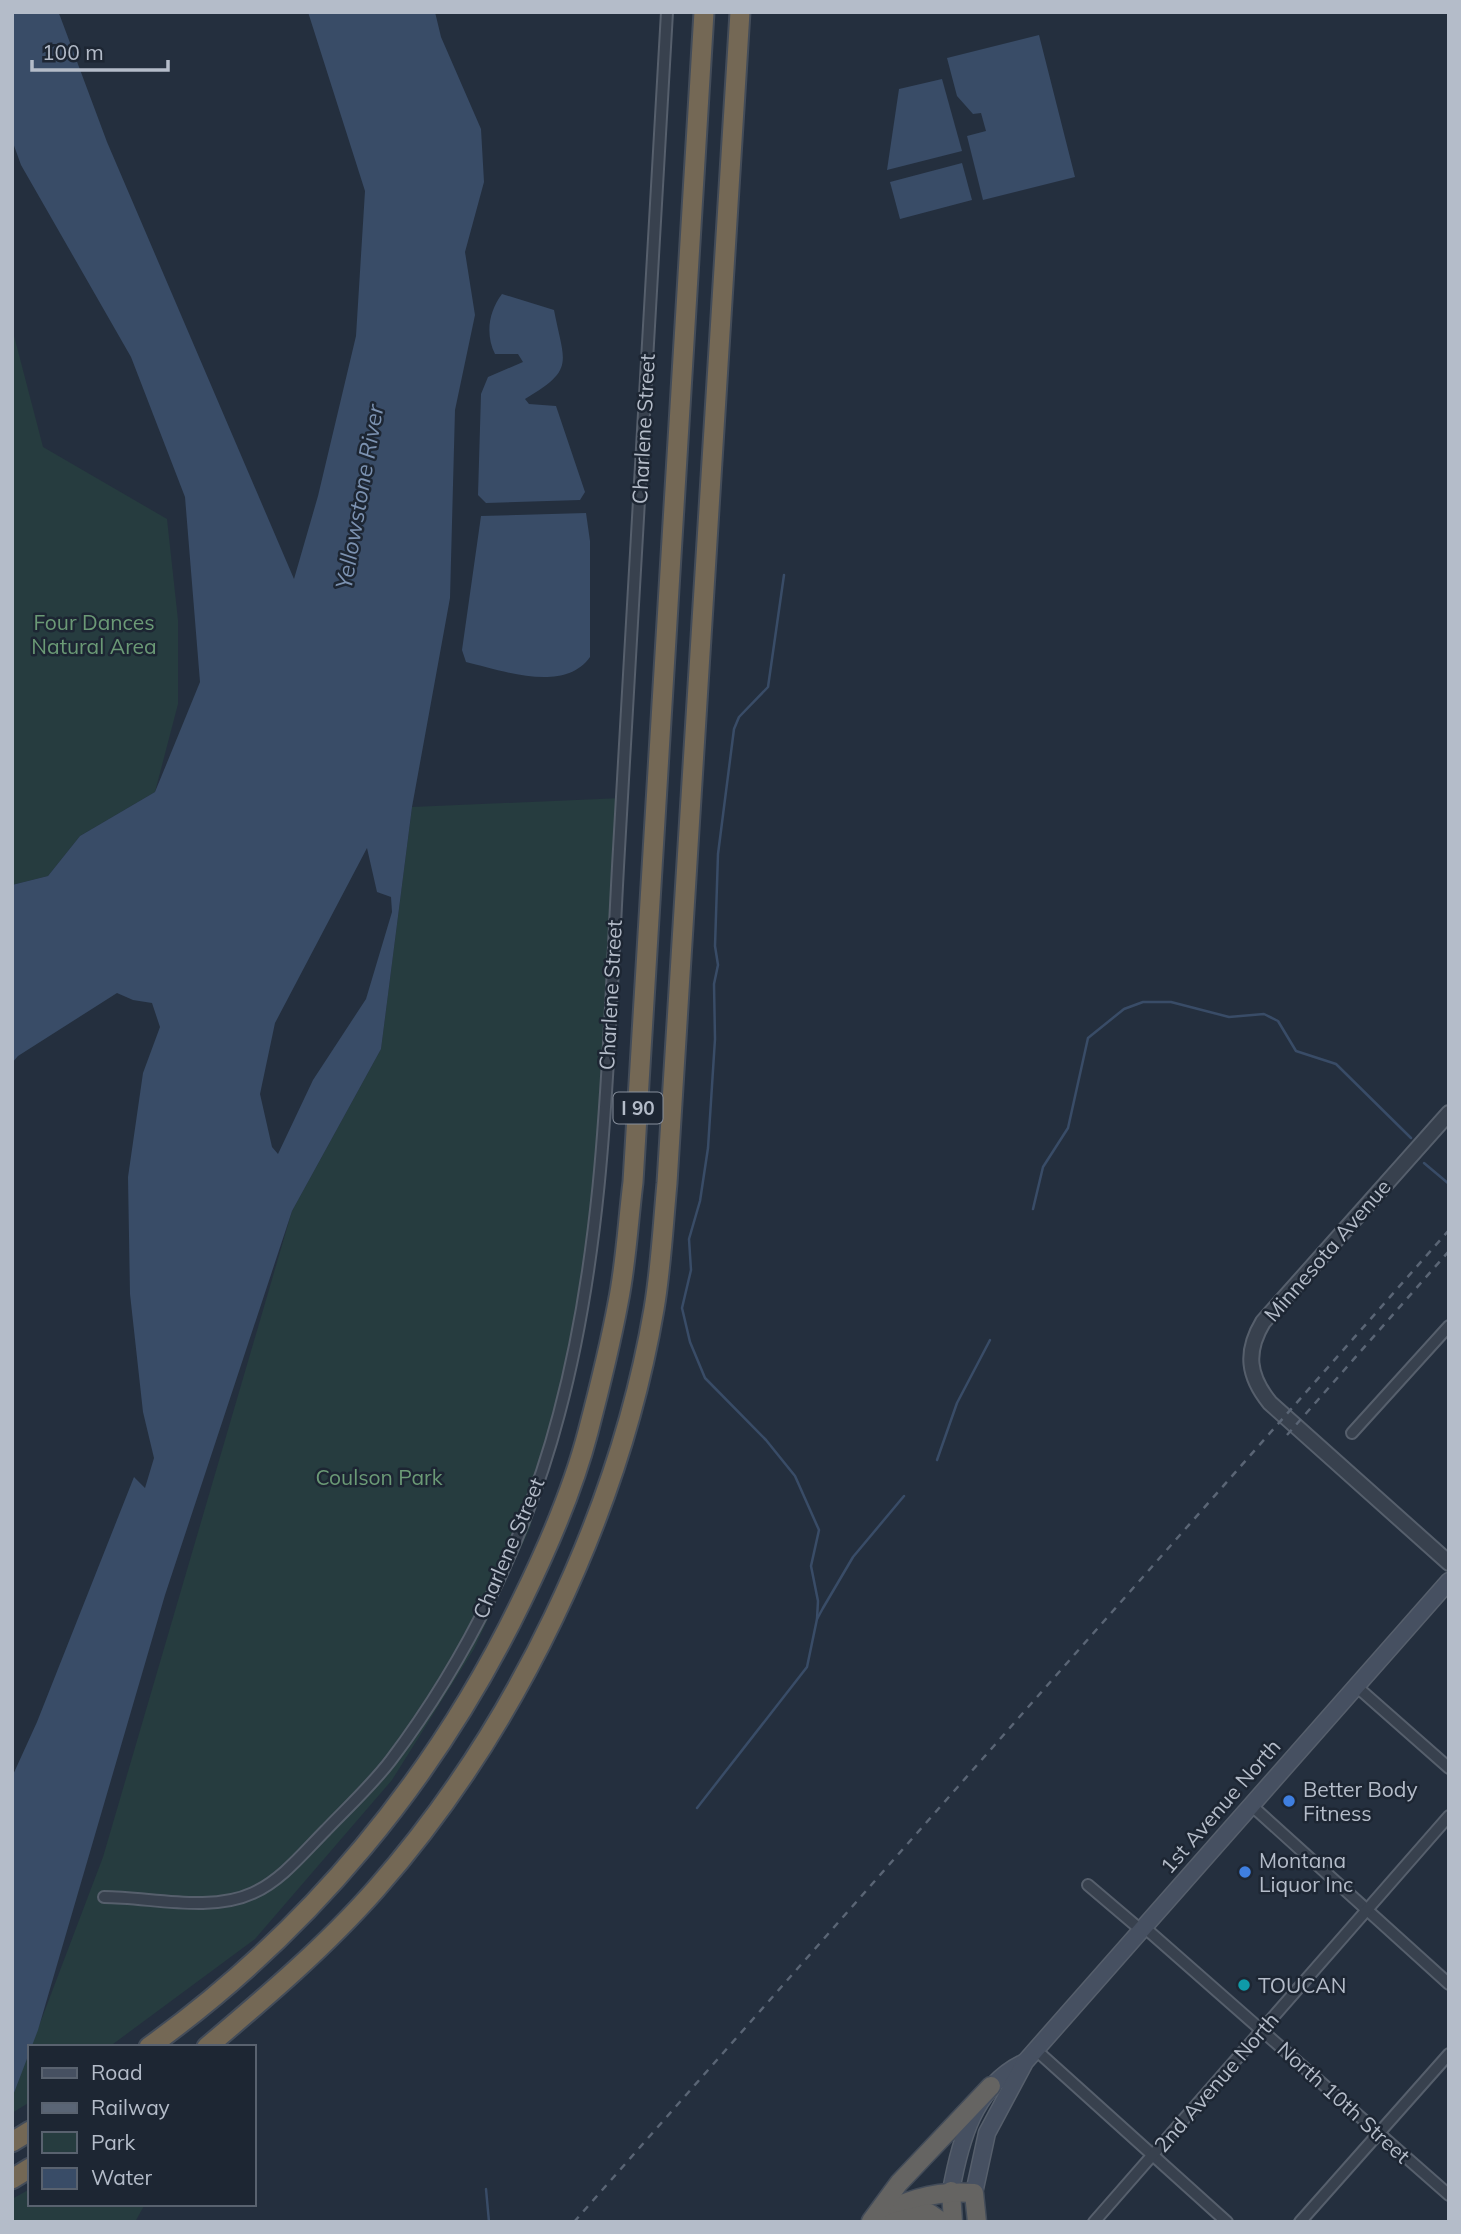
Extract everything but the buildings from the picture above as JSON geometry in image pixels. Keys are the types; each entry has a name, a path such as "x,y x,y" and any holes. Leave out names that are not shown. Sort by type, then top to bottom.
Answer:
{"highway":[{"name":"I 90","path":"151,2045 269,1950 350,1865 427,1767 491,1663 540,1563 587,1435 619,1302 633,1182 704,12"},
{"name":"I 90","path":"208,2045 291,1977 377,1888 453,1790 523,1680 577,1567 621,1446 654,1310 667,1183 740,12"},
{"path":"870,2221 899,2183 991,2085"},
{"path":"12,2142 28,2132"},
{"path":"12,2179 28,2169"},
{"path":"870,2221 900,2203 951,2191 974,2193 976,2222"},
{"name":"1st Avenue North","path":"951,2191 953,2222"},
{"path":"894,2222 929,2213 942,2222"}],"main road":[{"name":"1st Avenue North","path":"951,2191 958,2152 967,2128 991,2085 1030,2056 1449,1581"},
{"name":"1st Avenue North","path":"974,2193 988,2133 1030,2056"}],"street":[{"name":"Charlene Street","path":"104,1897 196,1902 250,1895 273,1882 368,1788 431,1702 472,1631 504,1568 535,1492 560,1413 584,1297 595,1222 667,12"},
{"name":"Minnesota Avenue","path":"1449,1113 1278,1303 1256,1334 1250,1363 1256,1384 1270,1403 1449,1563"},
{"path":"1352,1433 1449,1326"},
{"path":"1356,1686 1449,1768"},
{"path":"1251,1805 1449,1984"},
{"name":"2nd Avenue North","path":"1094,2222 1449,1816"},
{"name":"North 10th Street","path":"1088,1885 1449,2195"},
{"path":"1300,2222 1449,2054"},
{"path":"1030,2056 1227,2222"}],"green space":[{"name":"Four Dances Natural Area","path":"12,328 43,447 167,519 178,620 178,704 155,792 80,836 48,876 12,885"},
{"name":"Coulson Park","path":"622,798 593,1248 530,1528 474,1649 392,1780 255,1939 112,2045 32,2045 103,1857 292,1211 381,1049 412,807"},
{"path":"28,2054 28,2103 12,2113 12,2095"},
{"path":"28,2190 28,2206 144,2206 135,2222 12,2222 12,2199"}],"water":[{"name":"Yellowstone River","path":"12,12 58,12 107,142 294,579 318,496 356,336 365,191 308,12 435,12 441,37 481,129 484,182 465,252 475,315 455,410 450,598 412,807 381,1049 292,1211 165,1595 38,2030 32,2045 28,2045 28,2056 12,2098 12,1777 37,1722 134,1477 145,1488 154,1458 143,1412 130,1294 128,1177 143,1073 160,1027 152,1003 133,1000 117,993 18,1056 12,1063 12,885 48,876 80,836 155,792 200,682 185,497 131,357 21,165 12,140","holes":["367,848 377,892 391,897 392,912 366,999 313,1080 278,1154 272,1147 260,1094 275,1023"]},
{"path":"1039,35 1075,177 983,200 967,136 986,131 981,113 973,114 957,96 947,58"},
{"path":"942,79 962,151 887,170 899,89"},
{"path":"962,163 972,200 900,219 890,182"},
{"path":"502,294 554,310 563,354 562,363 552,380 525,399 529,404 556,406 585,492 580,500 486,503 478,495 481,394 488,377 523,362 518,354 495,354 492,346 490,323"},
{"path":"586,513 590,541 590,657 579,668 565,675 549,677 514,674 466,662 462,650 481,516"}],"waterway":[{"path":"784,575 768,687 739,717 734,729 718,854 715,946 718,965 714,984 715,1039 708,1148 700,1201 689,1239 691,1270 682,1308 690,1342 705,1378 766,1440 795,1476 819,1530 811,1566 818,1601 817,1619"},
{"path":"1033,1209 1043,1167 1068,1128 1088,1038 1124,1009 1143,1002 1171,1002 1229,1017 1264,1014 1278,1021 1296,1051 1336,1064 1411,1138"},
{"path":"1424,1163 1449,1184"},
{"path":"937,1460 957,1403 990,1340"},
{"path":"697,1808 807,1667 817,1619 823,1608 853,1557 904,1496"},
{"path":"486,2189 489,2222"}],"railway":[{"path":"574,2222 1449,1230"},
{"path":"1287,1435 1449,1251"}],"place":[{"name":"Better Body Fitness","path":"1289,1801"},
{"name":"Montana Liquor Inc","path":"1245,1872"},
{"name":"TOUCAN","path":"1244,1985"}]}
